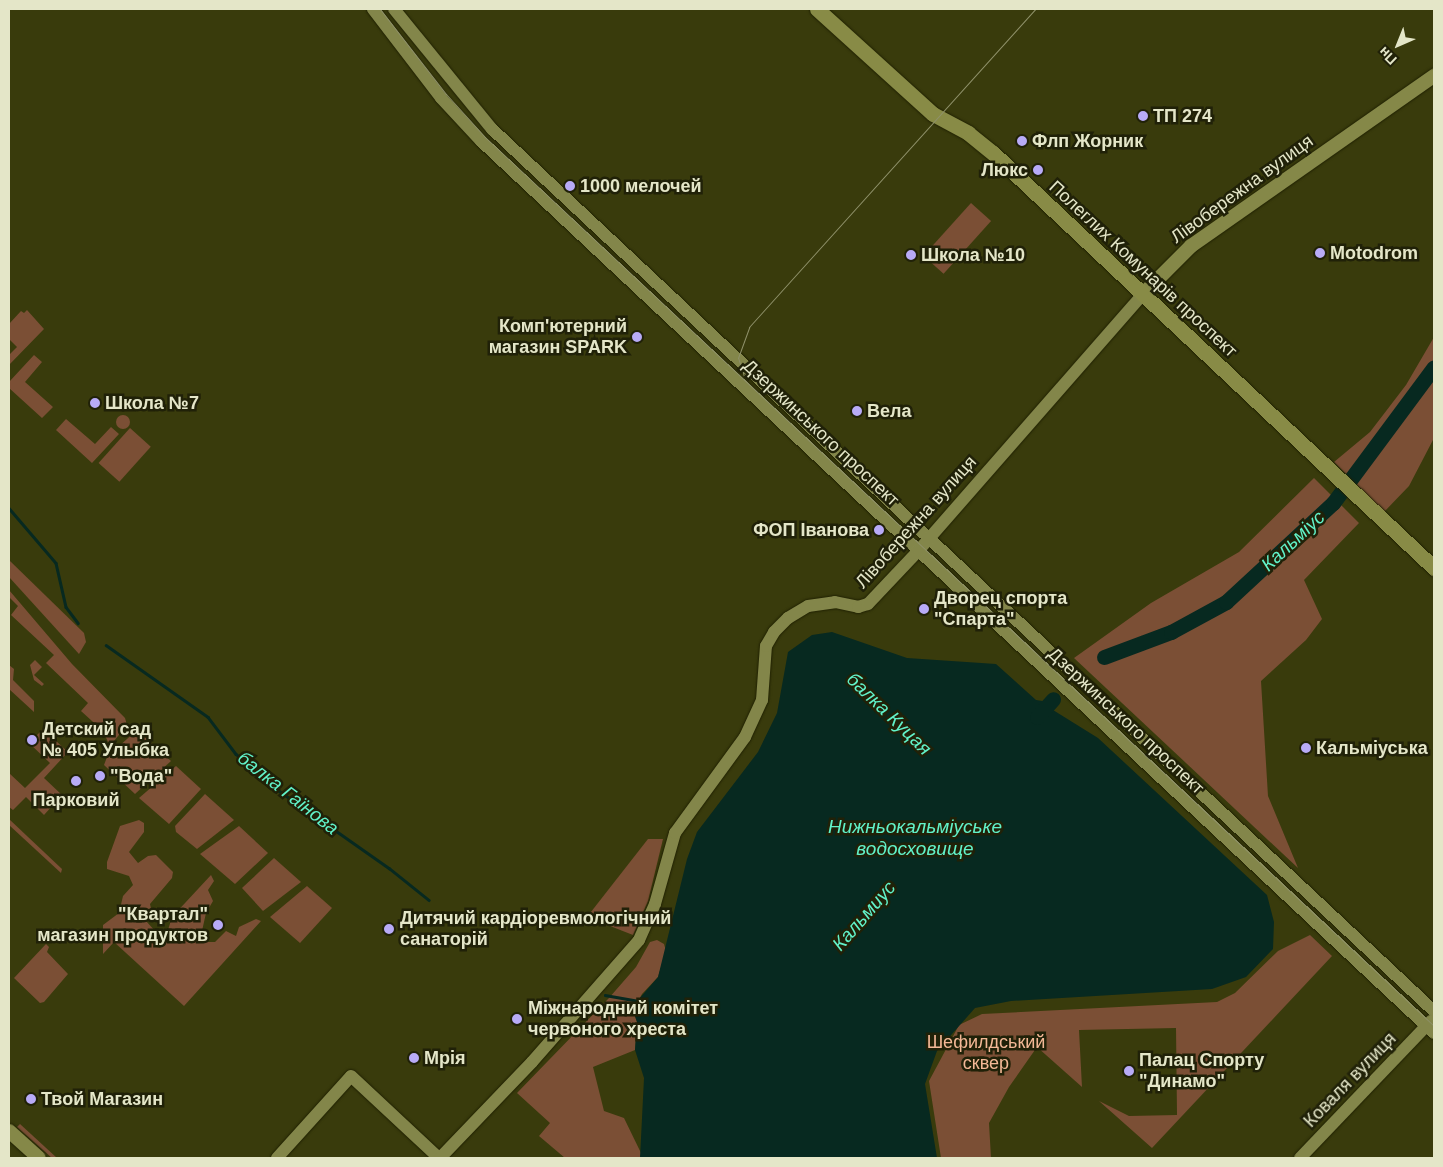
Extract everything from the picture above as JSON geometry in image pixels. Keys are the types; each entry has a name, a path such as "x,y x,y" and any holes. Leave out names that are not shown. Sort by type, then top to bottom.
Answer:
{"main road":[{"name":"Полеглих Комунарів проспект","path":"817,9 934,114 968,133 993,153 1434,568"},
{"name":"Лівобережна вулиця","path":"1142,295 1191,246 1434,76"},
{"path":"9,1131 39,1158"}],"street":[{"name":"Дзержинського проспект","path":"373,9 441,98 481,141 920,550 1096,717 1432,1026"},
{"name":"Дзержинського проспект","path":"394,9 492,129 930,537 1434,1011"},
{"name":"Лівобережна вулиця","path":"440,1158 532,1062 639,940 655,904 675,833 745,737 762,700 766,646 774,632 788,618 808,606 835,602 858,607 868,604 920,550 1142,295"},
{"name":"Коваля вулиця","path":"1300,1158 1432,1026"},
{"path":"278,1158 351,1076 440,1158"}],"green space":[{"path":"971,203 991,221 944,274 923,256"},
{"path":"27,310 44,329 9,365 9,355 17,347 9,339 9,324 21,311 24,313"},
{"path":"1434,337 1434,438 1409,486 1384,512 1334,462 1370,432 1406,385"},
{"path":"34,355 42,362 25,382 53,407 42,418 9,388 9,382"},
{"path":"120,415 126,415 130,422 126,429 120,429 116,425 116,419"},
{"path":"66,419 95,444 111,427 119,434 92,463 56,430"},
{"path":"130,428 151,447 119,482 99,463"},
{"path":"1314,478 1359,523 1304,580 1322,619 1306,640 1261,681 1268,796 1298,868 1074,658 1151,603 1239,552"},
{"path":"9,560 84,633 86,642 79,654 9,577"},
{"path":"9,590 72,664 125,718 127,725 114,741 108,742 103,731 81,711 88,703 46,663 54,655 11,615 18,606 9,597"},
{"path":"35,660 42,667 34,675 44,684 42,686 34,680 30,665"},
{"path":"9,665 14,669 13,680 34,701 34,712 9,689"},
{"path":"43,729 68,752 44,778 62,795 44,815 26,797 13,810 9,807 9,773 25,788 50,763 29,743"},
{"path":"137,730 171,761 135,794 104,765 107,757"},
{"path":"176,766 201,789 169,824 139,798"},
{"path":"205,794 234,820 197,849 176,832 175,826"},
{"path":"9,819 62,869 61,873 9,825"},
{"path":"139,820 144,823 144,832 129,852 138,863 148,856 156,855 173,872 172,878 150,904 152,913 146,921 156,932 163,933 168,930 172,917 211,875 214,881 208,890 213,901 206,913 202,931 207,942 215,942 226,931 236,936 239,927 256,919 261,921 184,1006 114,942 103,954 103,925 119,913 123,896 133,885 129,876 107,869 107,862 120,826"},
{"path":"239,826 268,853 235,884 200,854"},
{"path":"648,839 663,839 648,901 633,935 587,917"},
{"path":"274,858 301,882 263,911 242,888"},
{"path":"307,886 332,908 300,943 270,917"},
{"name":"Шефилдський сквер","path":"1310,935 1332,956 1152,1148 1099,1101 1129,1116 1177,1115 1176,1028 1079,1030 1082,1087 1037,1047 1009,1087 989,1123 991,1158 941,1158 929,1081 959,1025 982,1014 1217,1002 1235,993 1278,951"},
{"path":"657,940 664,944 666,951 658,977 642,994 633,1011 637,1022 635,1050 593,1067 604,1111 624,1118 641,1153 640,1158 565,1158 539,1136 550,1123 517,1093 609,998 636,967 650,942"},
{"path":"46,944 49,947 47,952 68,974 44,1002 40,1003 14,978"},
{"path":"20,1124 57,1158 52,1158 17,1127"}],"water":[{"name":"Нижньокальміуське водосховище","path":"832,632 907,658 996,664 1036,700 1049,702 1053,710 1098,738 1267,895 1274,922 1273,949 1246,977 1212,989 1011,1001 975,1008 937,1051 925,1084 937,1158 640,1158 644,1078 635,1050 637,1022 632,1007 658,977 687,859 697,832 758,752 777,713 788,652 812,635"}],"waterway":[{"name":"Кальміус","path":"1104,657 1171,632 1226,602 1333,503 1434,367"},
{"path":"9,508 56,563 66,607 78,623"},
{"name":"балка Гаїнова","path":"106,645 208,717 236,754 278,790 389,868 429,900"},
{"name":"Кальмиус","path":"1037,717 1053,699"},
{"path":"605,995 638,1001"}],"tram line":[{"path":"380,9 446,94 485,137 1434,1026"},
{"path":"744,376 738,358 749,327 1035,9"}],"place":[{"name":"ТП 274","path":"1143,116"},
{"name":"Флп Жорник","path":"1022,141"},
{"name":"Люкс","path":"1038,170"},
{"name":"1000 мелочей","path":"570,186"},
{"name":"Motodrom","path":"1320,253"},
{"name":"Школа №10","path":"911,255"},
{"name":"Комп'ютерний магазин SPARK","path":"637,337"},
{"name":"Школа №7","path":"95,403"},
{"name":"Вела","path":"857,411"},
{"name":"ФОП Іванова","path":"879,530"},
{"name":"Дворец спорта \"Спарта\"","path":"924,609"},
{"name":"Детский сад № 405 Улыбка","path":"32,740"},
{"name":"Кальміуська","path":"1306,748"},
{"name":"\"Вода\"","path":"100,776"},
{"name":"Парковий","path":"76,781"},
{"name":"\"Квартал\" магазин продуктов","path":"218,925"},
{"name":"Дитячий кардіоревмологічний санаторій","path":"389,929"},
{"name":"Міжнародний комітет червоного хреста","path":"517,1019"},
{"name":"Мрія","path":"414,1058"},
{"name":"Палац Спорту \"Динамо\"","path":"1129,1071"},
{"name":"Твой Магазин","path":"31,1099"}],"water label":[{"name":"балка Куцая","path":"889,714"}]}
